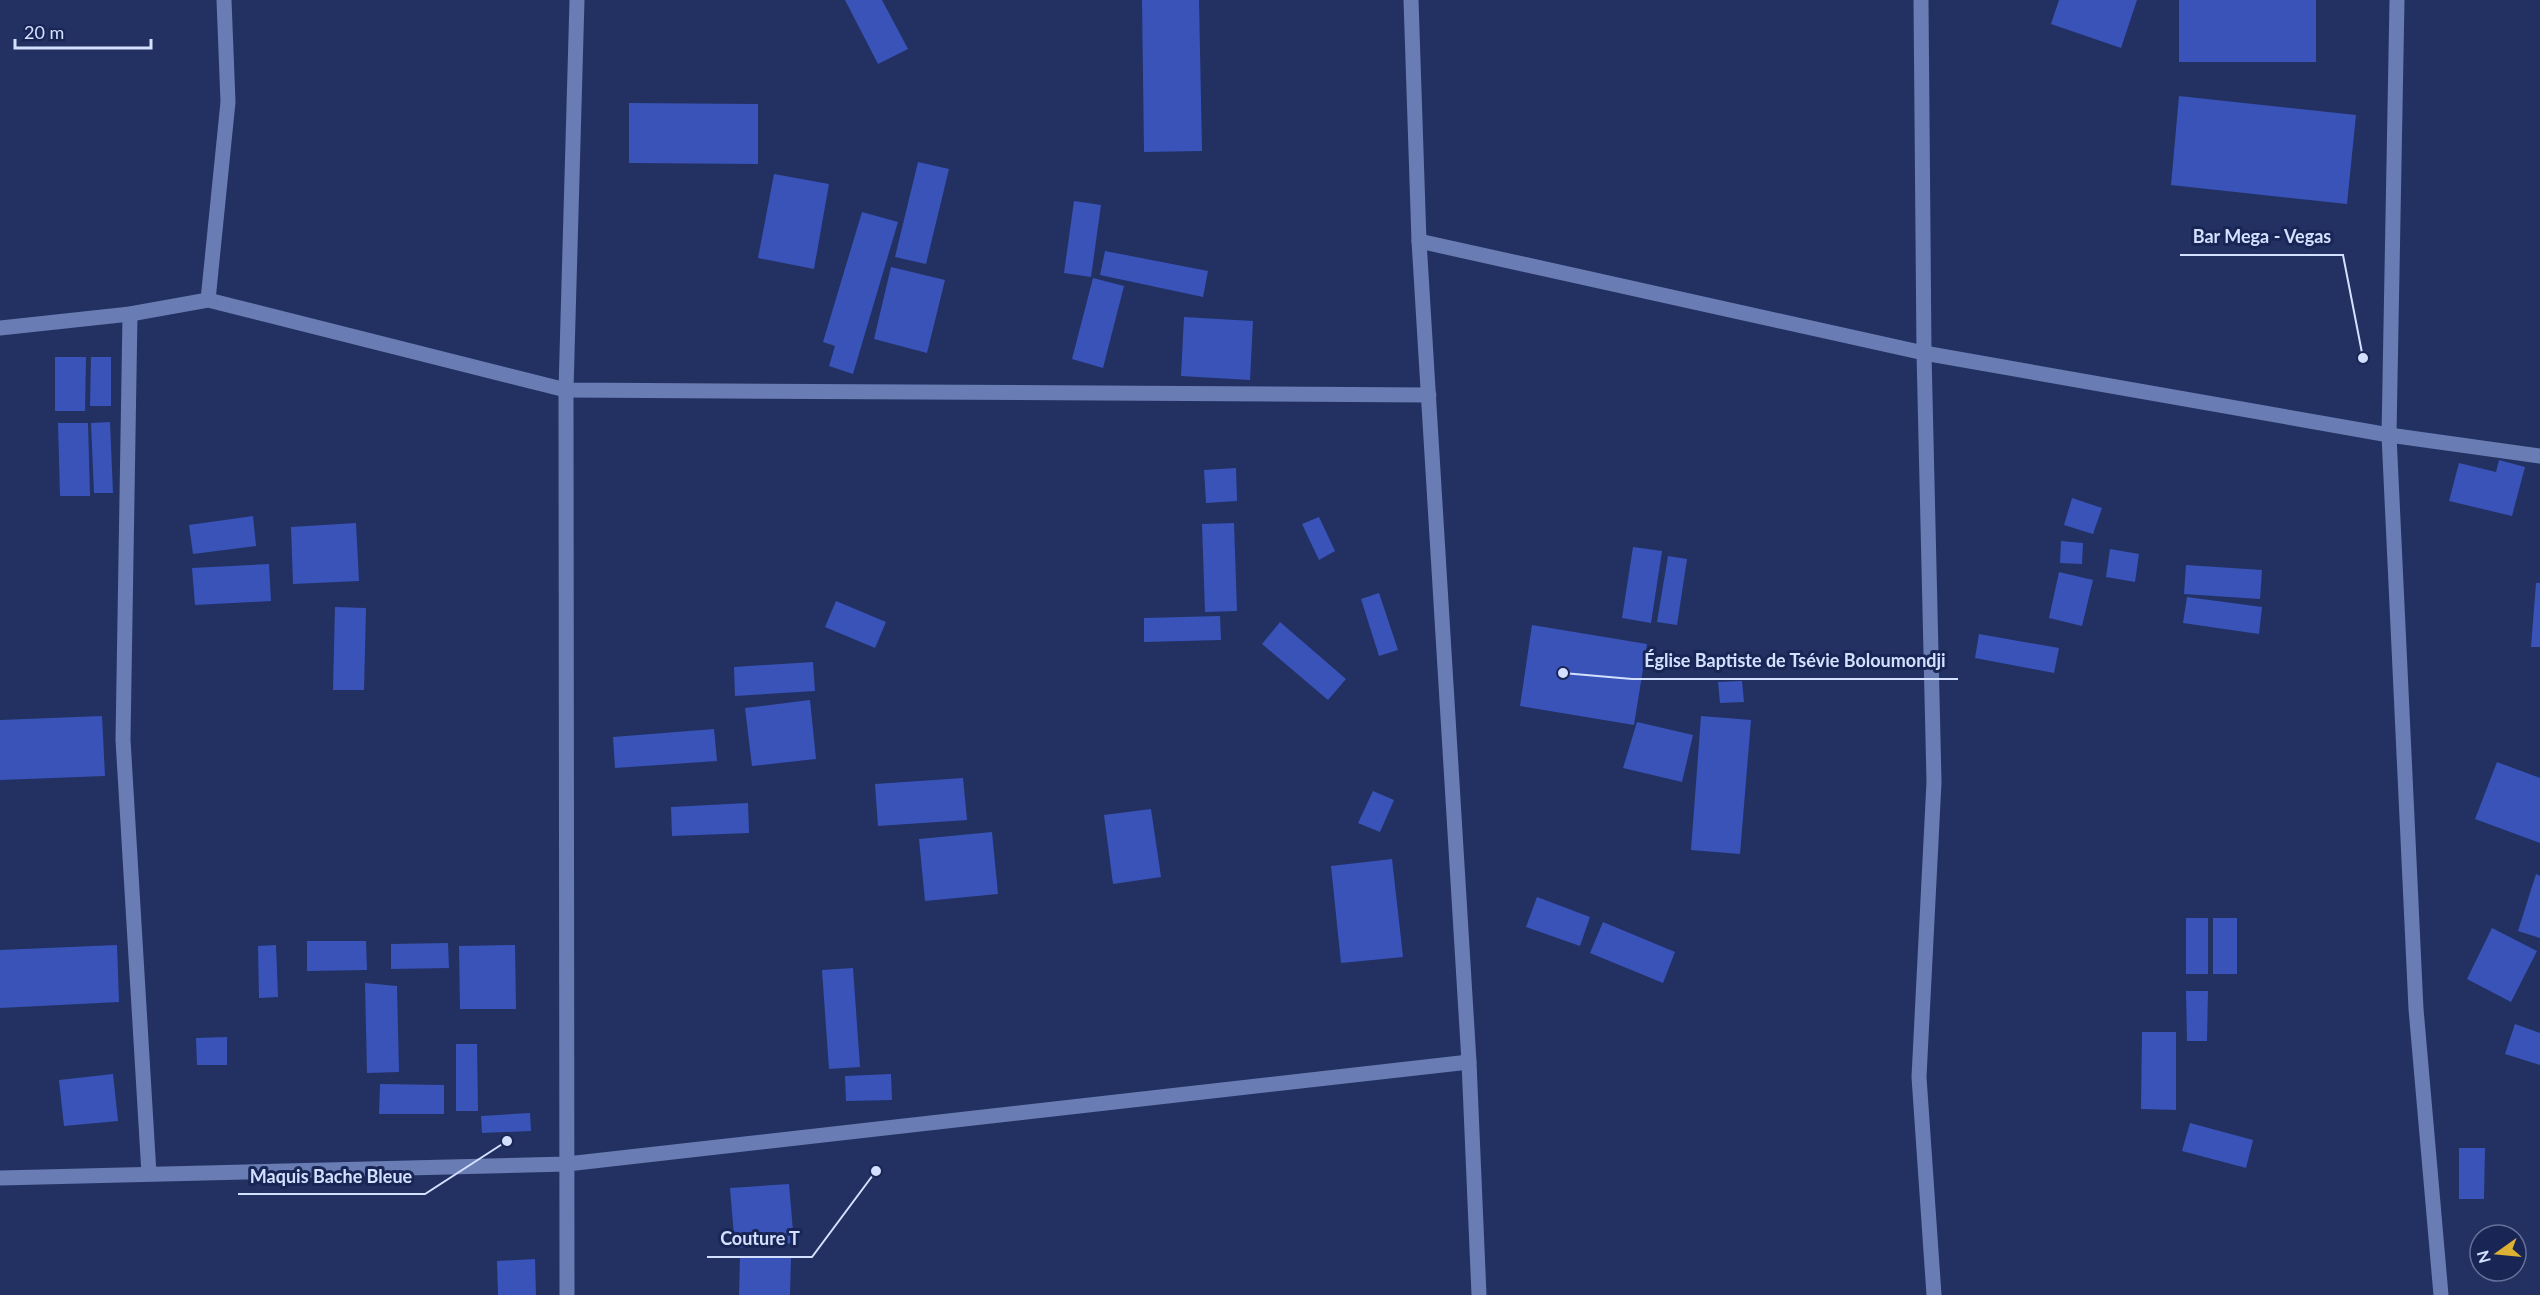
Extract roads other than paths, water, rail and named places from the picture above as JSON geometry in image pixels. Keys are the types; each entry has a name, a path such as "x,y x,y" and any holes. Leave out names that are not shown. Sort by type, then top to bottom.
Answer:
{"street":[{"path":"208,300 228,102 224,0"},
{"path":"567,1295 566,390 576,0"},
{"path":"1412,0 1419,241 1469,1062 1479,1295"},
{"path":"1921,0 1924,353 1934,782 1919,1077 1934,1295"},
{"path":"2397,0 2389,435 2416,1009 2441,1295"},
{"path":"1419,241 1924,353 2389,435 2540,456"},
{"path":"0,328 130,314 208,300 566,390 1429,395"},
{"path":"130,314 123,740 149,1174"},
{"path":"0,1178 567,1164 1469,1062"}],"place":[{"name":"Bar Mega - Vegas","path":"2363,358"},
{"name":"Église Baptiste de Tsévie Boloumondji","path":"1563,673"},
{"name":"Maquis Bache Bleue","path":"507,1141"},
{"name":"Couture T","path":"876,1171"}]}
